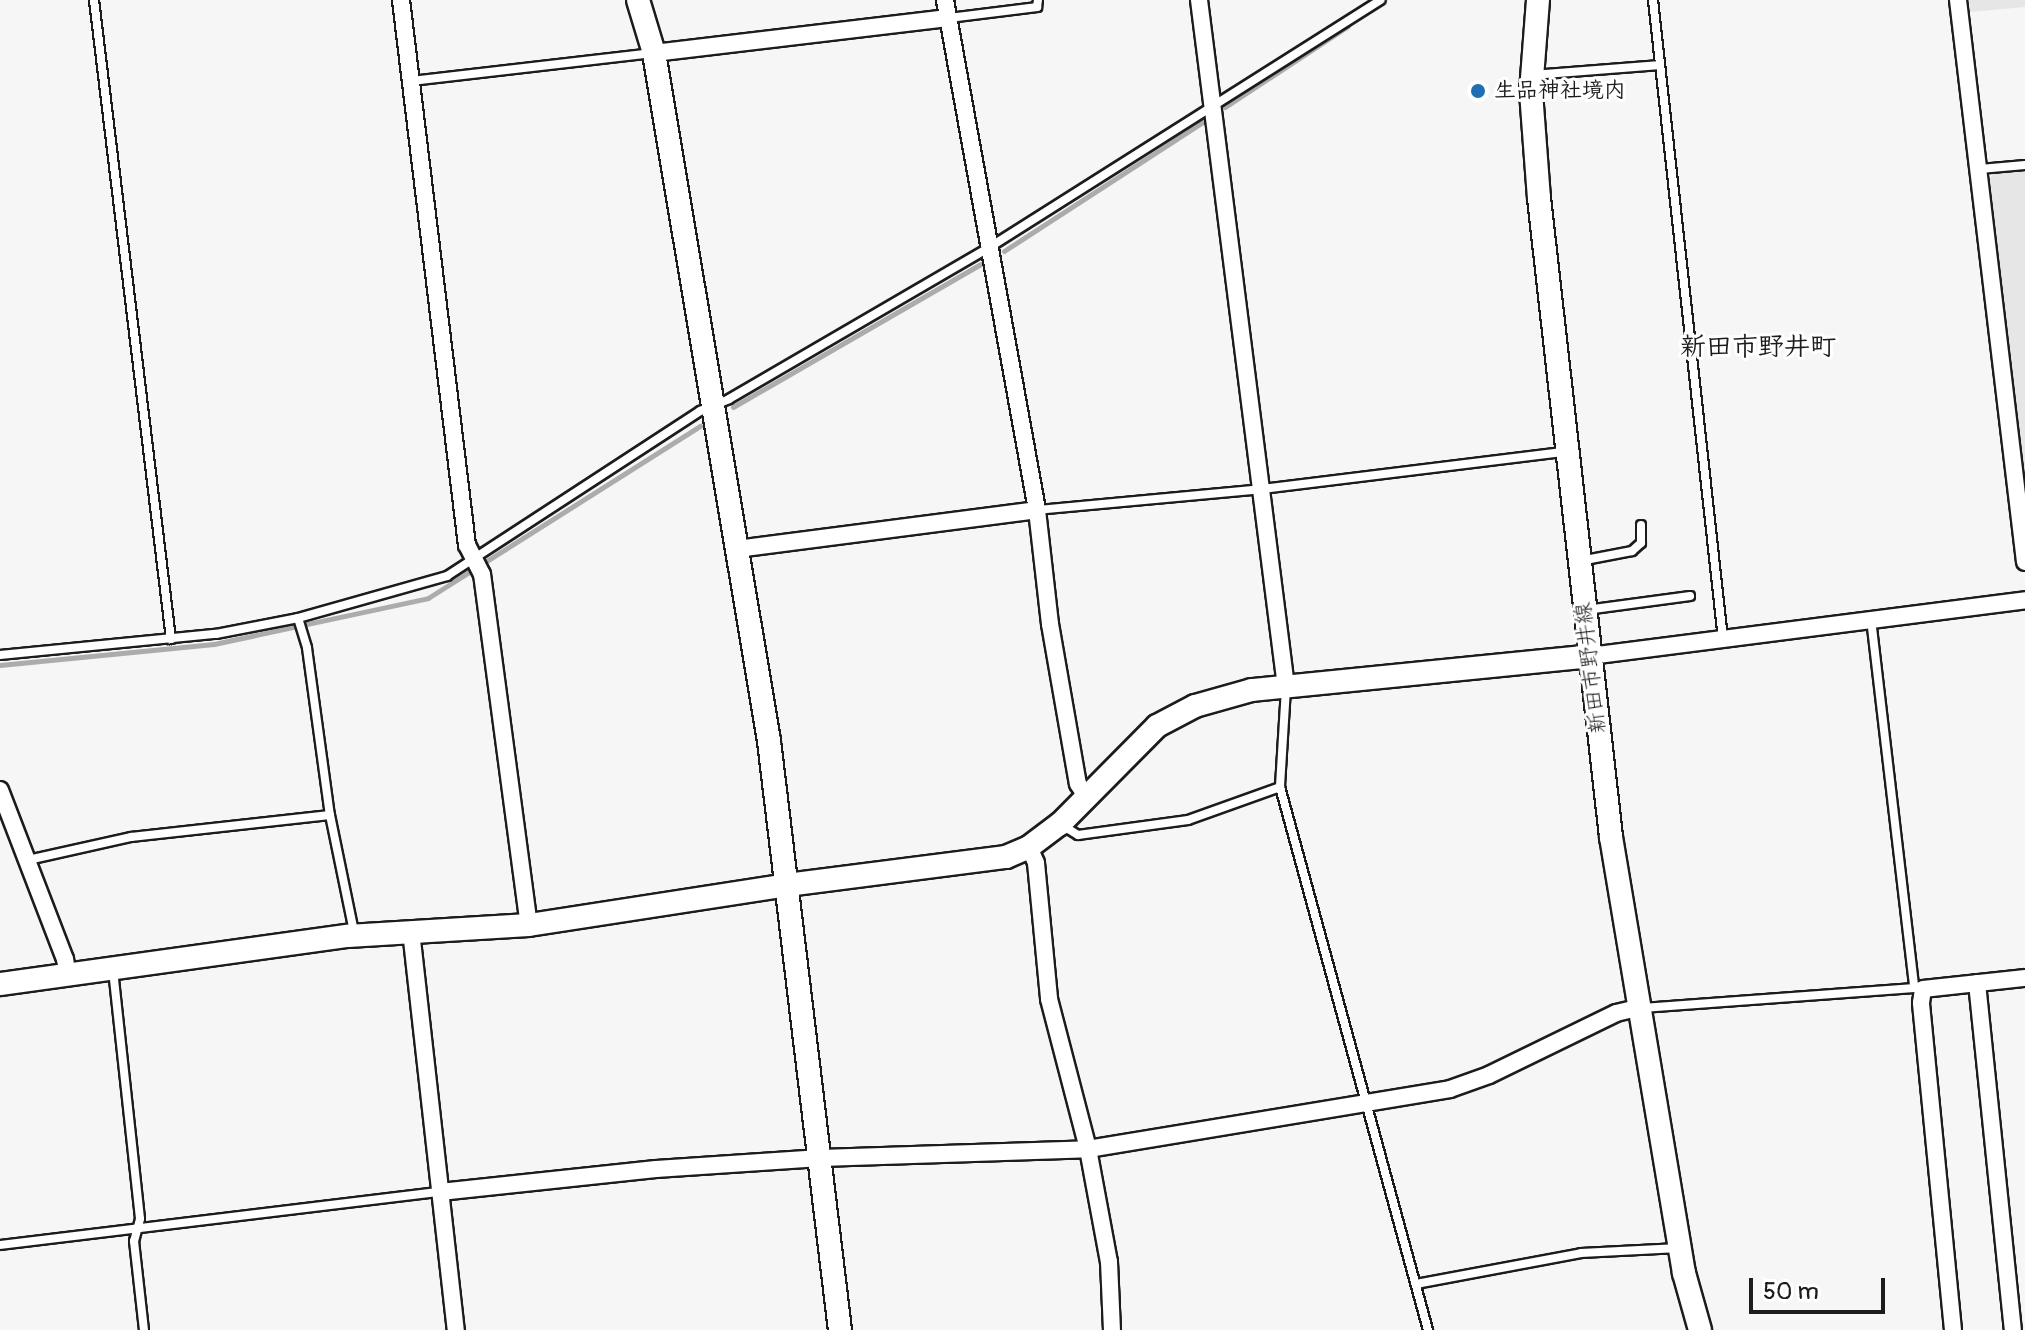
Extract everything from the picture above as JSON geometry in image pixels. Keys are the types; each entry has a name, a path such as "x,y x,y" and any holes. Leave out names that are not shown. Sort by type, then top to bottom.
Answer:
{"street":[{"path":"401,0 467,545 482,574 529,925"},
{"path":"638,0 654,53 769,741 840,1330"},
{"path":"945,0 1037,510 1050,624 1078,784 1087,798"},
{"path":"1199,0 1286,687"},
{"name":"新田市野井線","path":"1538,0 1532,75 1539,198 1611,837 1680,1248 1700,1330"},
{"path":"1958,0 2025,562"},
{"path":"654,53 948,18"},
{"path":"737,549 1037,510"},
{"path":"0,984 355,936 529,925 787,885 970,864 1006,857 1029,847 1060,824 1157,726 1195,706 1252,690 1590,656 2025,600"},
{"path":"0,790 65,959 68,976"},
{"path":"1029,847 1036,863 1049,999 1088,1149 1109,1262 1112,1330"},
{"path":"411,931 456,1330"},
{"path":"1953,1330 1918,988 2025,978"},
{"path":"1977,983 2013,1330"},
{"path":"440,1192 656,1169 821,1158 1088,1149 1450,1089 1489,1075 1591,1024 1638,1008"}],"lane":[{"path":"94,0 171,639"},
{"path":"948,18 1037,7 1038,0"},
{"path":"0,655 216,634 298,618 432,581 473,559 715,405 990,247 1380,0"},
{"path":"1653,0 1723,639"},
{"path":"411,81 654,53"},
{"path":"1532,75 1660,65"},
{"path":"1980,169 2025,165"},
{"path":"1037,510 1262,489 1566,452"},
{"path":"1579,562 1632,551 1641,543 1641,525"},
{"path":"1585,610 1690,596"},
{"path":"298,618 330,815 355,936"},
{"path":"1638,1008 1918,988 1871,619"},
{"path":"1286,687 1280,787 1428,1330"},
{"path":"1060,824 1078,835 1188,820 1280,787"},
{"path":"27,861 131,837 330,815"},
{"path":"113,970 140,1219 134,1241 144,1330"},
{"path":"0,1245 440,1192"},
{"path":"1416,1284 1581,1253 1680,1248"}],"shaded area":[{"path":"1969,0 2025,0 2025,7 1970,12"},
{"path":"2025,170 2025,506 1987,183 1993,174"}],"waterway":[{"path":"1225,107 1348,26"},
{"path":"1004,251 1204,121"},
{"path":"733,407 981,264"},
{"path":"0,665 214,644 428,598 700,426"}],"place":[{"name":"生品神社境内","path":"1478,91"}],"district":[{"name":"新田市野井町","path":"1758,348"}]}
